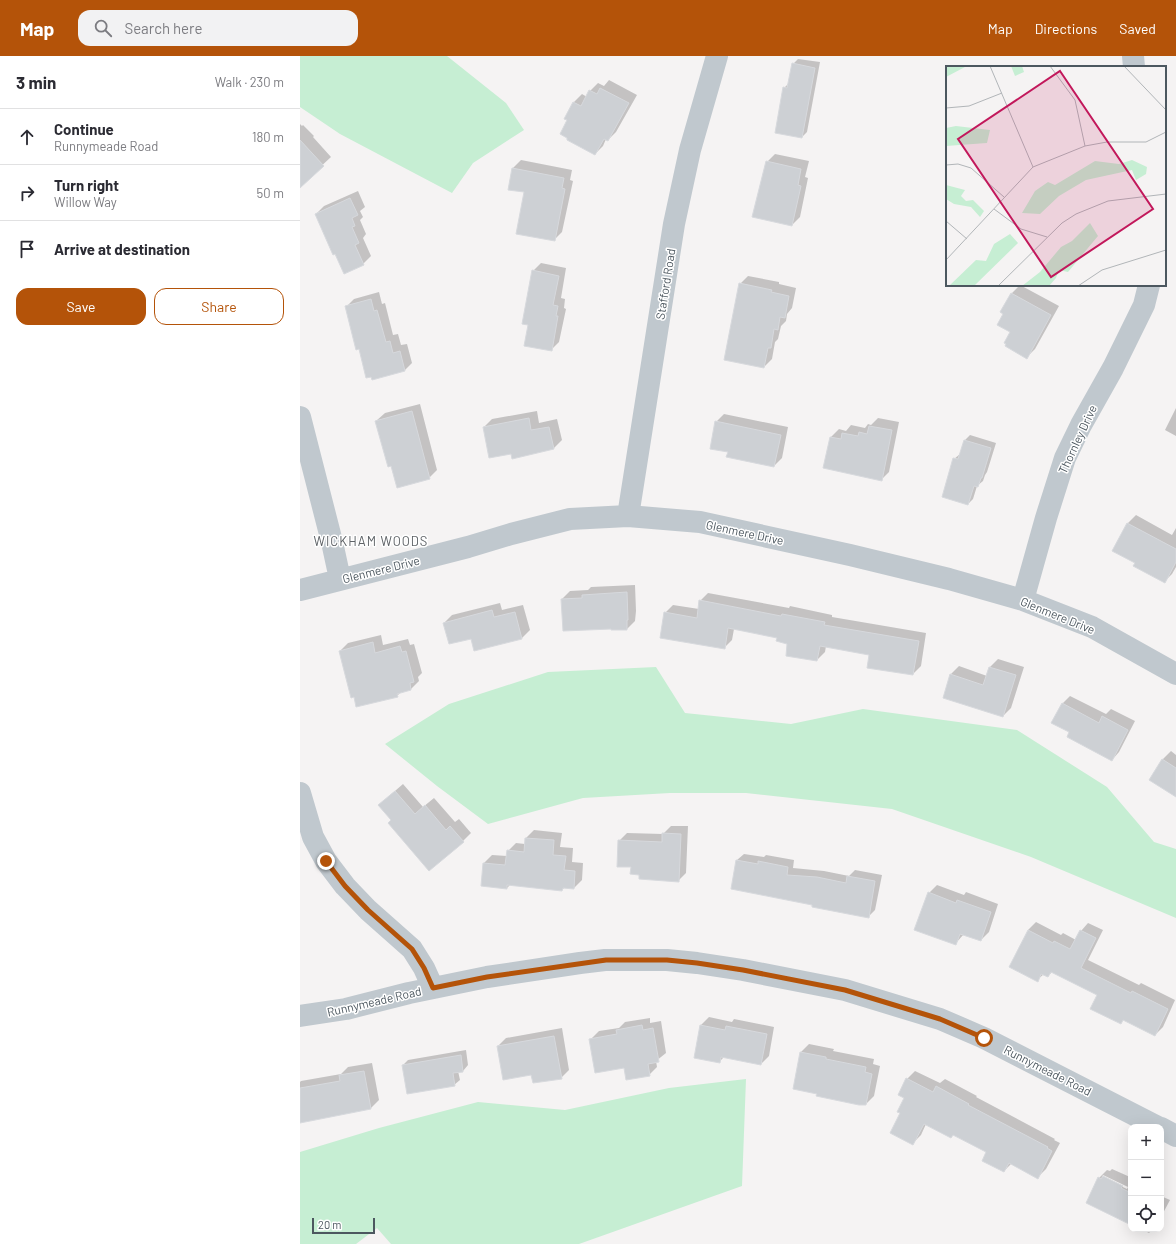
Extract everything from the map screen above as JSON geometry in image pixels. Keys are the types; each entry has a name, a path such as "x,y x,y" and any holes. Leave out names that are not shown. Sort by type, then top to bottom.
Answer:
{"street":[{"name":"Stafford Road","path":"628,516 674,224 690,150 717,56"},
{"path":"1133,56 1134,66"},
{"name":"Thornley Drive","path":"1023,600 1046,518 1066,458 1144,305 1149,286"},
{"path":"300,416 340,579"},
{"name":"Glenmere Drive","path":"300,590 570,519 628,516 700,522 850,555 949,579 1023,600 1092,627 1176,674"},
{"path":"300,793 313,837 326,861 345,886 368,910 412,949 424,968 433,988"},
{"name":"Runnymeade Road","path":"300,1016 346,1008 487,977 606,960 667,960 697,963 743,970 845,990 940,1019 984,1038 1152,1124"},
{"name":"Runnymeade Road","path":"1164,1130 1176,1136"}],"green space":[{"path":"300,56 447,56 506,103 524,130 473,163 452,193 340,134 300,107"},
{"path":"656,667 685,713 791,724 863,709 1017,730 1107,787 1154,842 1176,849 1176,918 1031,857 892,809 746,793 670,793 583,798 488,824 437,786 385,744 449,704 548,672"},
{"path":"746,1079 742,1186 579,1244 391,1244 377,1228 356,1244 300,1244 300,1152 379,1128 478,1102 565,1110 669,1088"}],"building":[{"path":"792,63 815,68 802,138 775,133 783,87 787,88"},
{"path":"600,88 629,103 608,141 604,139 595,155 567,140 567,138 560,134 567,120 564,119 573,102 581,106 589,90 597,94"},
{"path":"300,140 324,166 300,188"},
{"path":"766,161 801,169 798,185 801,186 792,226 752,217"},
{"path":"512,168 564,178 562,188 565,189 555,241 516,234 524,192 508,190"},
{"path":"350,198 358,215 352,218 355,226 352,227 359,243 355,245 364,265 344,274 335,254 333,255 315,214"},
{"path":"532,270 559,276 553,305 558,306 556,316 558,316 552,351 524,346 528,325 522,324"},
{"path":"739,283 772,290 771,292 789,296 785,318 780,317 778,330 774,329 771,348 768,348 764,368 724,360"},
{"path":"1011,293 1051,315 1027,359 1005,346 1006,344 1004,343 1010,332 997,325 1003,314 1000,312"},
{"path":"371,299 374,311 377,310 386,342 390,341 393,353 400,351 405,371 372,380 371,377 366,378 359,349 356,350 345,306"},
{"path":"412,411 430,479 397,488 391,466 388,467 375,421"},
{"path":"529,418 531,430 549,427 554,449 512,459 511,454 489,458 483,427"},
{"path":"715,421 781,435 774,467 726,457 728,452 710,449"},
{"path":"869,426 892,430 882,481 823,468 830,437 841,439 842,433 858,436 859,432 867,434"},
{"path":"964,440 991,448 982,478 978,487 974,486 968,505 942,497 953,458 958,459"},
{"path":"1127,523 1176,549 1176,562 1165,583 1133,566 1135,563 1112,551"},
{"path":"627,592 627,630 611,629 563,631 561,599 582,598 582,595"},
{"path":"699,600 781,616 782,614 825,622 824,625 919,641 913,675 867,668 869,655 820,646 817,661 786,656 787,644 776,641 777,638 728,628 725,649 660,638 664,612 697,618"},
{"path":"492,610 494,617 515,612 522,639 474,651 471,639 449,644 443,623"},
{"path":"373,642 375,653 400,646 402,652 406,651 414,682 410,683 411,690 397,694 398,697 356,707 354,697 351,698 339,651"},
{"path":"989,667 1016,675 1003,717 943,698 950,674 983,685"},
{"path":"1062,703 1099,723 1102,716 1128,730 1112,761 1067,737 1069,732 1051,723"},
{"path":"1162,759 1176,768 1176,797 1149,780"},
{"path":"395,791 415,814 425,805 446,830 450,826 464,842 429,871 388,823 391,820 378,805"},
{"path":"662,833 681,834 679,882 639,879 639,875 630,874 631,867 617,867 618,840 662,842"},
{"path":"525,838 554,840 553,855 566,856 564,870 575,871 574,889 563,888 562,891 507,885 507,889 481,886 483,863 505,865 507,850 524,852"},
{"path":"736,860 758,864 758,861 788,867 787,875 817,877 846,883 847,876 875,881 869,918 731,889"},
{"path":"928,892 956,903 957,900 991,912 981,941 960,934 956,945 914,930"},
{"path":"1028,930 1053,943 1054,941 1070,949 1080,930 1096,938 1081,968 1131,993 1132,991 1168,1009 1155,1036 1123,1020 1121,1024 1090,1009 1097,995 1051,972 1048,977 1041,974 1038,982 1009,967"},
{"path":"642,1025 643,1030 653,1028 659,1062 648,1064 650,1076 626,1080 624,1068 595,1073 589,1039 617,1034 616,1030"},
{"path":"700,1025 725,1030 726,1026 767,1034 761,1065 721,1057 720,1063 694,1058"},
{"path":"554,1036 562,1079 533,1083 531,1075 503,1080 497,1046"},
{"path":"800,1052 866,1067 865,1072 872,1074 866,1105 859,1105 816,1096 817,1094 793,1089"},
{"path":"461,1055 463,1072 453,1073 455,1086 407,1094 402,1065"},
{"path":"364,1071 371,1109 300,1123 300,1088 340,1081 339,1075"},
{"path":"906,1078 933,1092 936,1086 969,1104 968,1105 1048,1147 1047,1148 1052,1151 1038,1179 1009,1163 1004,1172 982,1161 986,1152 953,1135 951,1138 924,1124 913,1145 890,1133 900,1113 897,1112 904,1098 898,1095"},
{"path":"1103,1176 1123,1186 1121,1188 1128,1192 1128,1224 1086,1203 1098,1177 1101,1179"}],"district":[{"name":"WICKHAM WOODS","path":"371,541"}],"route":[{"path":"326,861 345,886 368,910 412,949 424,968 433,988 487,977 542,970 580,963 606,960 667,960 743,970 845,990 940,1019 984,1038"}]}
